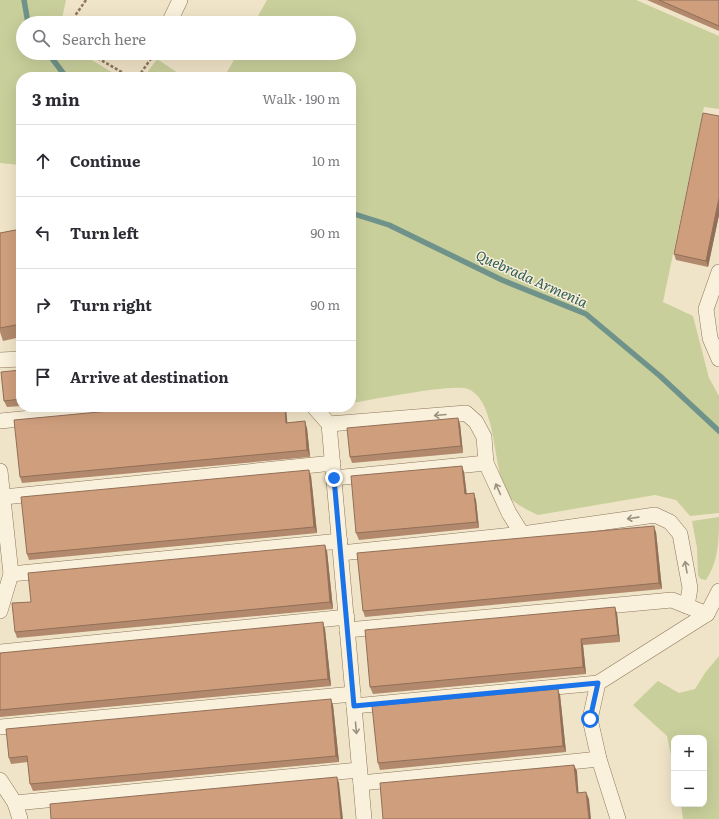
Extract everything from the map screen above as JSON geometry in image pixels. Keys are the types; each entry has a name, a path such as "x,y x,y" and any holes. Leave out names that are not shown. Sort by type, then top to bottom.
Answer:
{"street":[{"path":"172,16 180,0"},
{"path":"719,276 706,309 710,338 719,359"},
{"path":"0,360 16,359"},
{"path":"0,421 92,412"},
{"path":"318,412 329,424 364,819"},
{"path":"329,424 466,414 476,422 484,437 486,463 509,513 522,534"},
{"path":"4,496 334,471 486,463"},
{"path":"0,471 4,496 11,574 0,611"},
{"path":"11,574 522,534 655,515 670,522 680,534 690,588 687,606"},
{"path":"0,727 598,683 707,614 719,592"},
{"path":"0,652 672,600 707,614"},
{"path":"598,683 590,719 599,759 618,819"},
{"path":"15,803 599,759"},
{"path":"0,780 15,803 20,819"}],"path":[{"path":"75,16 86,0"},
{"path":"101,60 121,72"},
{"path":"142,72 151,60"}],"green space":[{"path":"0,0 66,0 63,16 16,16 16,60 92,60 112,72 16,72 16,165 0,163"},
{"path":"267,0 636,0 719,36 719,109 704,107 663,302 693,316 709,378 719,396 719,513 690,516 676,500 655,495 538,515 517,504 508,495 499,470 490,421 485,407 478,396 468,389 446,388 356,402 356,72 227,72 234,60 356,60 356,16 258,16"},
{"path":"156,60 158,60 176,72 148,72"},
{"path":"719,517 718,542 714,565 706,580 701,579 698,576 697,548 692,521"},
{"path":"719,656 719,819 683,819 681,807 707,807 707,735 671,735 671,755 667,736 633,705 658,681 679,693 695,689 705,673"}],"building":[{"path":"659,0 719,0 719,26"},
{"path":"703,113 719,116 719,198 706,261 674,254"},
{"path":"16,230 16,325 0,328 0,233"},
{"path":"16,370 16,400 4,401 1,372"},
{"path":"99,412 285,412 286,423 305,421 307,450 20,477 14,420"},
{"path":"458,418 461,446 350,457 347,428"},
{"path":"462,466 465,494 474,493 477,522 356,533 351,476"},
{"path":"309,470 314,527 27,554 21,497"},
{"path":"654,526 659,583 363,611 357,553"},
{"path":"325,545 330,602 15,632 12,603 31,602 28,573"},
{"path":"615,607 618,635 581,639 583,667 370,687 365,630"},
{"path":"323,622 328,679 0,710 0,653"},
{"path":"558,689 563,746 378,763 372,706"},
{"path":"331,699 336,756 30,784 27,756 9,758 6,729"},
{"path":"574,765 577,793 586,792 589,819 383,819 380,783"},
{"path":"337,777 341,819 51,819 50,804"}],"waterway":[{"name":"Quebrada Armenia","path":"24,0 27,16"},
{"name":"Quebrada Armenia","path":"53,60 62,72"},
{"name":"Quebrada Armenia","path":"356,215 389,225 502,280 586,314 660,376 719,431"}],"route":[{"path":"334,478 354,706 598,683 590,719"}]}
